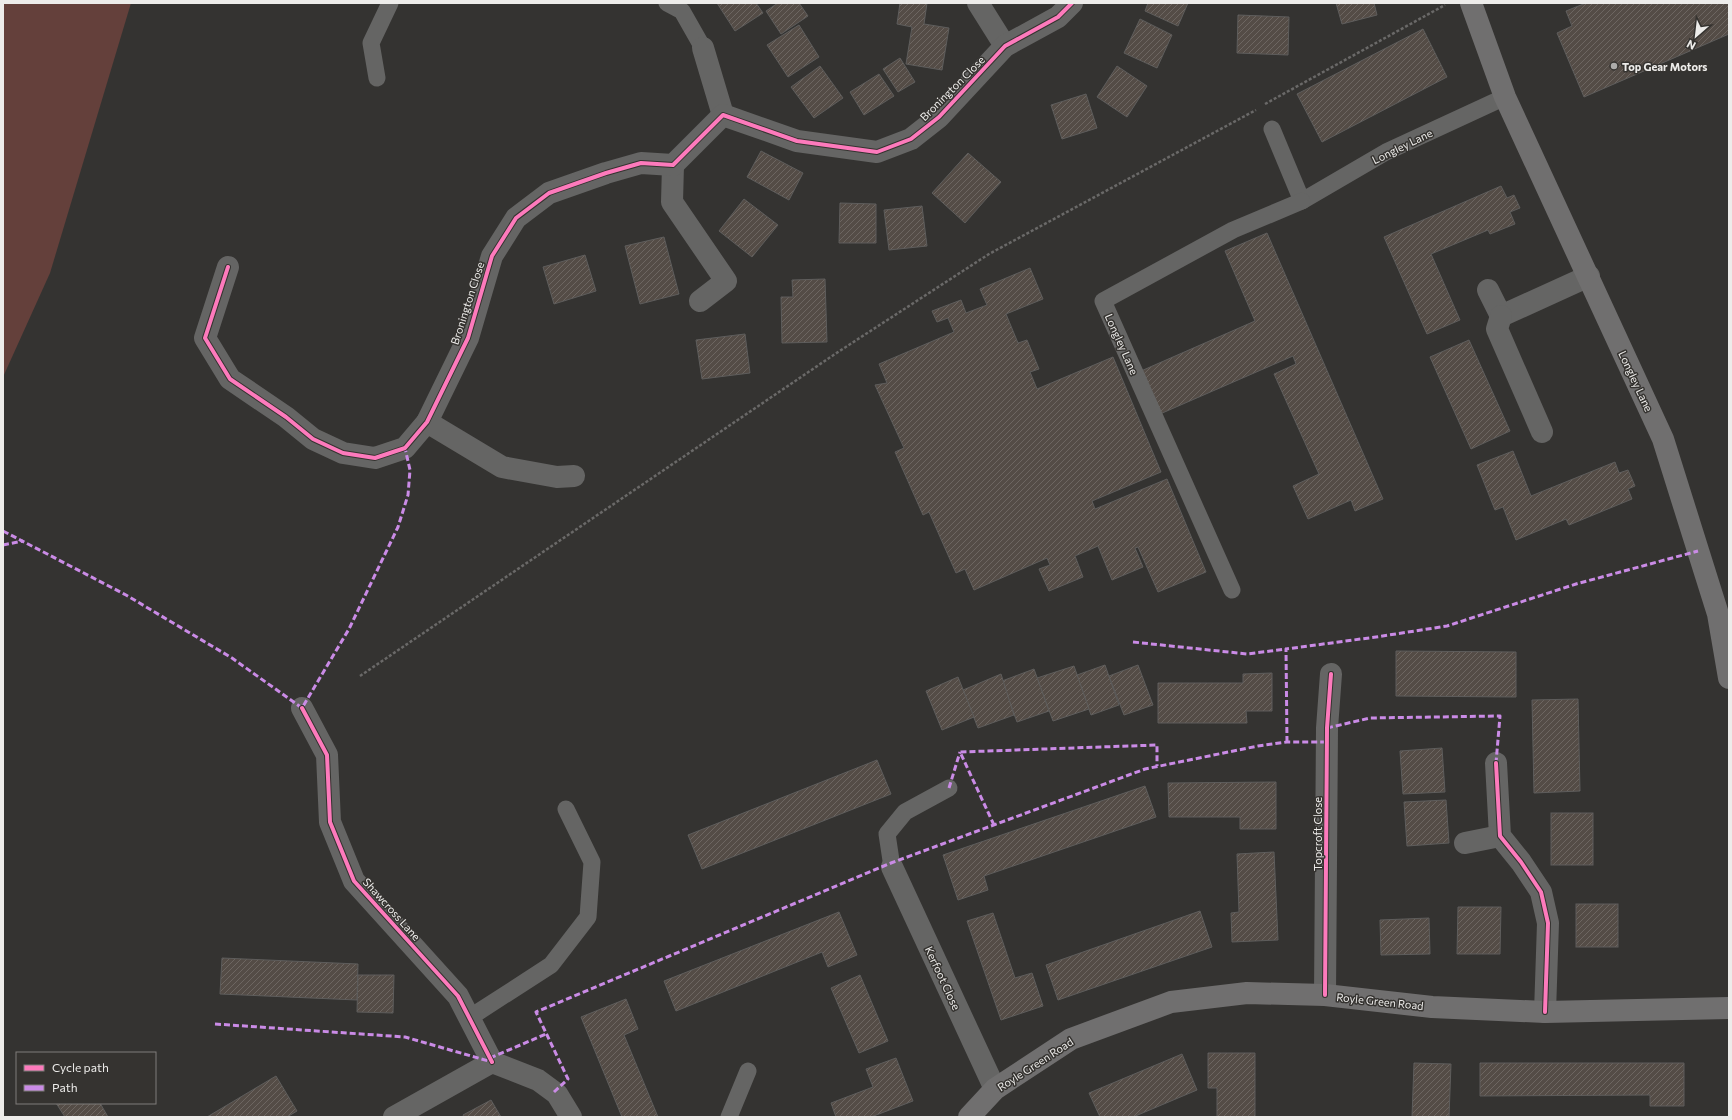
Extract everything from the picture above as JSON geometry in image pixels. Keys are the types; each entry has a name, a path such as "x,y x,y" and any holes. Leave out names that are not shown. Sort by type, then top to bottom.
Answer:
{"main road":[{"name":"Longley Lane","path":"1471,3 1505,97 1663,439 1723,611 1729,678"},
{"name":"Royle Green Road","path":"969,1117 995,1089 1071,1039 1171,1002 1247,993 1326,995 1432,1007 1545,1012 1729,1008"}],"street":[{"path":"978,3 1005,46"},
{"name":"Bronington Close","path":"723,115 797,140 877,152 911,139 940,117 1005,46 1058,17 1072,3"},
{"path":"700,301 726,281 672,202 673,165 723,115 703,48"},
{"name":"Bronington Close","path":"228,267 205,338 230,379 286,417 313,439 344,453 375,458 405,448 427,422 468,338 492,256 516,218 550,193 606,173 641,163 673,165"},
{"path":"1501,316 1589,276"},
{"path":"1488,290 1501,316 1497,329 1542,432"},
{"path":"427,422 502,467 557,477 574,476"},
{"name":"Topcroft Close","path":"1326,995 1327,728 1331,674"},
{"name":"Shawcross Lane","path":"302,708 327,755 330,822 354,881 458,996 492,1062"},
{"path":"1496,763 1500,836 1521,862 1541,892 1548,922 1545,1012"},
{"path":"1464,844 1500,836"},
{"name":"Kerfoot Close","path":"892,867 995,1089"},
{"path":"394,1117 492,1062 538,1080 556,1094 571,1117"}],"lane":[{"path":"377,78 372,43 390,3"},
{"path":"667,3 682,11 703,48"},
{"name":"Longley Lane","path":"1232,590 1103,301 1233,230 1302,201 1386,152 1505,97"},
{"path":"1272,129 1302,201"},
{"path":"892,867 888,834 906,812 949,788"},
{"path":"469,1018 551,965 588,917 592,862 566,810"},
{"path":"729,1117 748,1071"}],"path":[{"path":"360,676 835,354 989,254 1449,3"}],"shaded area":[{"path":"3,3 131,3 50,273 3,377"}],"building":[{"path":"717,3 756,3 763,13 735,31"},
{"path":"778,3 799,3 808,16 781,34 766,11"},
{"path":"900,3 927,3 924,24 949,28 942,70 906,64 912,27 897,24"},
{"path":"1148,3 1188,3 1178,26 1145,11"},
{"path":"1336,3 1374,3 1377,15 1342,24"},
{"name":"Top Gear Motors","path":"1586,3 1729,3 1729,34 1584,97 1557,33 1572,26 1566,11"},
{"path":"1238,15 1289,17 1288,55 1237,53"},
{"path":"1140,19 1172,35 1157,68 1124,53"},
{"path":"799,25 819,57 788,77 767,45"},
{"path":"1423,29 1447,77 1322,142 1297,94"},
{"path":"900,58 915,82 898,92 883,69"},
{"path":"820,66 843,98 814,118 791,87"},
{"path":"1117,66 1147,86 1127,117 1097,97"},
{"path":"879,74 894,96 864,115 850,92"},
{"path":"1086,94 1097,128 1062,139 1051,105"},
{"path":"761,151 803,173 789,200 747,177"},
{"path":"968,153 1001,182 965,223 932,193"},
{"path":"1501,186 1507,198 1514,195 1520,208 1510,212 1515,224 1490,234 1488,230 1431,254 1460,320 1427,334 1384,237"},
{"path":"744,199 778,225 752,257 719,231"},
{"path":"840,203 876,204 876,243 839,243"},
{"path":"922,206 927,246 889,250 884,210"},
{"path":"1267,233 1383,499 1355,511 1351,500 1308,519 1293,486 1319,474 1274,374 1296,364 1293,356 1160,414 1141,371 1255,321 1225,251"},
{"path":"664,237 679,294 640,304 625,246"},
{"path":"585,255 596,291 554,304 543,267"},
{"path":"1030,268 1043,299 1006,314 1018,343 1027,340 1039,369 1030,372 1037,389 1113,357 1161,472 1092,501 1095,509 1167,479 1206,572 1158,592 1138,547 1135,548 1143,567 1112,580 1098,546 1075,556 1083,577 1049,591 1039,569 1050,565 1047,558 974,590 965,569 956,573 929,512 923,515 895,452 904,448 875,385 887,383 879,364 954,332 948,318 937,322 932,311 961,300 966,313 987,305 980,289"},
{"path":"825,279 827,342 782,343 781,297 793,297 792,280"},
{"path":"745,334 750,373 702,379 696,340"},
{"path":"1469,340 1510,431 1471,449 1430,357"},
{"path":"1513,451 1531,496 1615,462 1619,473 1628,470 1635,486 1628,489 1632,499 1569,525 1566,519 1516,540 1503,507 1495,510 1477,465"},
{"path":"1396,651 1516,652 1516,697 1396,696"},
{"path":"1105,665 1119,705 1091,715 1077,675"},
{"path":"1138,665 1153,705 1124,715 1109,676"},
{"path":"1074,666 1089,709 1053,721 1037,678"},
{"path":"1034,669 1049,711 1017,722 1002,681"},
{"path":"1272,673 1272,711 1246,711 1247,723 1158,723 1158,683 1243,683 1243,674"},
{"path":"1001,674 1014,715 978,728 963,690"},
{"path":"958,677 974,717 942,730 926,691"},
{"path":"1578,699 1580,791 1534,793 1532,700"},
{"path":"1442,748 1445,792 1403,794 1400,751"},
{"path":"877,760 891,794 702,869 688,835"},
{"path":"1276,782 1276,829 1240,829 1240,817 1169,817 1168,783"},
{"path":"1145,786 1156,817 984,876 988,890 958,900 943,855"},
{"path":"1446,800 1449,843 1407,846 1404,802"},
{"path":"1551,813 1593,813 1593,865 1551,865"},
{"path":"1274,852 1278,940 1232,942 1231,913 1239,912 1237,854"},
{"path":"1576,904 1618,904 1618,947 1576,947"},
{"path":"1458,907 1501,907 1500,954 1457,954"},
{"path":"1200,911 1212,947 1058,1000 1046,965"},
{"path":"839,912 857,955 828,967 822,952 676,1011 664,981"},
{"path":"993,913 1015,978 1032,973 1043,1006 1001,1020 967,921"},
{"path":"1429,918 1430,954 1381,955 1380,920"},
{"path":"222,958 358,964 357,1000 220,994"},
{"path":"358,975 394,975 393,1013 357,1012"},
{"path":"860,975 888,1041 859,1053 831,988"},
{"path":"626,999 638,1029 624,1035 658,1117 622,1117 581,1017"},
{"path":"1208,1053 1255,1053 1255,1117 1217,1117 1217,1088 1208,1088"},
{"path":"1182,1054 1197,1090 1133,1117 1100,1117 1089,1093"},
{"path":"896,1058 913,1101 871,1117 836,1117 831,1103 873,1087 866,1069"},
{"path":"1414,1063 1451,1064 1449,1117 1412,1117"},
{"path":"1480,1063 1684,1063 1684,1106 1650,1106 1650,1095 1480,1096"},
{"path":"276,1076 297,1111 287,1117 207,1117"},
{"path":"491,1100 501,1117 464,1117 463,1115"},
{"path":"57,1104 101,1104 108,1117 65,1117"}],"marked path":[{"path":"3,531 126,595 232,658 302,708 349,629 398,527 408,495 410,470 405,448"},
{"path":"3,545 23,541"},
{"path":"1287,742 1286,649 1447,626 1576,584 1698,551"},
{"path":"1133,642 1247,654 1286,649"},
{"path":"1327,728 1370,718 1500,716 1496,763"},
{"path":"554,1092 568,1079 536,1012 891,863 1145,769 1258,746 1287,742 1326,742"},
{"path":"994,825 960,752 1157,745 1157,766"},
{"path":"949,788 960,752"},
{"path":"215,1024 405,1037 492,1062"},
{"path":"490,1058 546,1034"}],"cycle path":[{"path":"228,267 205,338 230,379 286,417 313,439 343,453 375,458 405,448 427,422 468,338 492,256 516,218 549,193 606,173 641,163 673,165 723,115 797,141 877,152 911,139 939,117 1005,46 1058,17 1072,3"},
{"path":"1325,995 1327,728 1331,674"},
{"path":"302,708 327,755 330,822 354,881 458,996 492,1062"},
{"path":"1496,763 1500,836 1521,862 1541,892 1548,923 1545,1012"}],"place":[{"name":"Top Gear Motors","path":"1614,66"}]}
